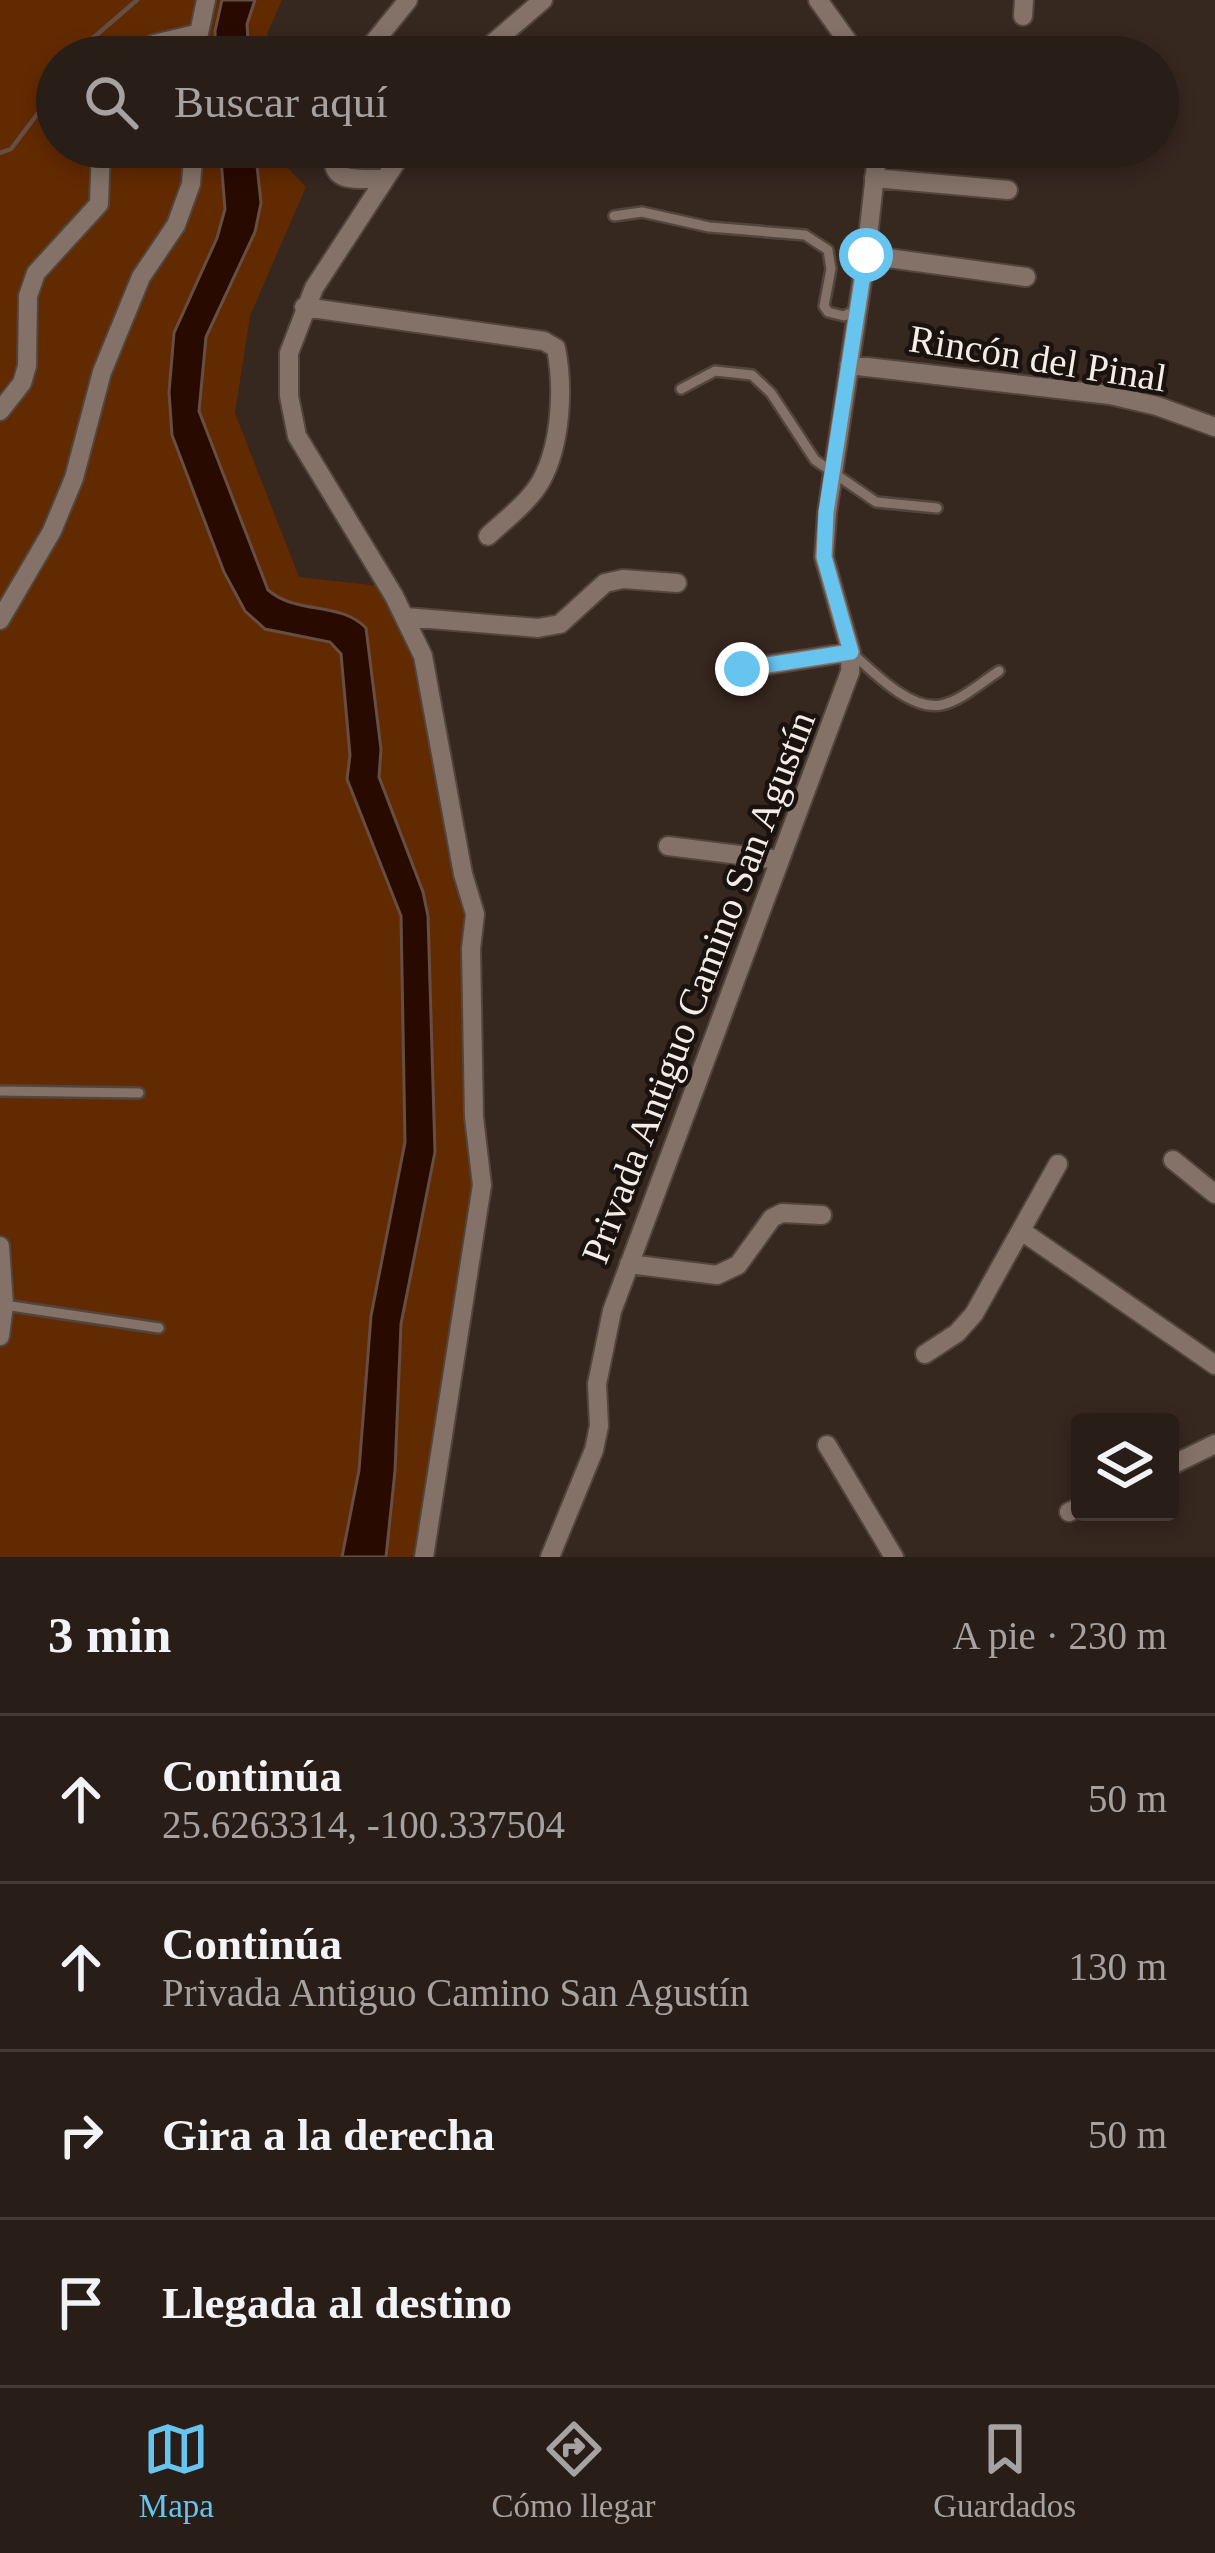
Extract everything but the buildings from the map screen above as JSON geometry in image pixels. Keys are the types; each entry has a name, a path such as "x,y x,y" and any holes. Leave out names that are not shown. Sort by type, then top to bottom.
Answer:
{"street":[{"path":"379,36 408,0"},
{"path":"501,36 543,0"},
{"path":"818,0 844,36"},
{"path":"188,36 196,34 204,4"},
{"path":"0,411 22,383 27,366 28,296 35,273 99,204 100,168"},
{"path":"0,620 60,514 102,373 141,277 176,225 192,168"},
{"path":"333,168 343,177 385,179"},
{"path":"392,168 304,307 289,353 297,436 406,617 423,656 463,874 475,914 471,949 473,1098 482,1184 424,1557"},
{"name":"Privada Antiguo Camino San Agustín","path":"550,1557 594,1450 601,1356 629,1264 850,672 851,652 824,557 875,168"},
{"path":"874,178 1008,190"},
{"path":"866,255 1025,277"},
{"path":"304,307 544,340 556,348 557,422 551,455 540,484 488,536"},
{"name":"Rincón del Pinal","path":"849,365 1110,395 1215,427"},
{"path":"406,617 538,628 560,624 605,584 623,579 677,583"},
{"path":"742,669 851,652"},
{"path":"668,846 779,860"},
{"path":"1173,1160 1215,1194"},
{"path":"925,1354 957,1334 974,1314 1058,1163"},
{"path":"629,1264 717,1275 738,1265 772,1218 782,1213 822,1215"},
{"path":"1023,1232 1215,1365"},
{"path":"0,1246 4,1305 0,1336"},
{"path":"1179,1462 1215,1444"},
{"path":"827,1445 894,1557"}],"lane":[{"path":"614,216 642,212 710,227 805,235 828,250 831,269 824,306 828,312 844,316 858,310"},
{"path":"681,389 715,371 752,375 771,393 815,460 876,502 938,508"},
{"path":"851,652 889,683 933,706 947,704 999,671"},
{"path":"0,1091 140,1093"},
{"path":"4,1305 159,1328"}],"shaded area":[{"path":"0,0 282,0 267,36 36,36 36,168 288,168 306,187 250,316 235,413 299,577 389,587 406,617 475,914 482,1185 424,1557 0,1557"},
{"path":"222,0 255,0 248,36 215,36"},
{"path":"222,168 257,168 261,203 255,232 206,337 199,411 268,590 292,603 344,614 366,628 381,749 379,777 428,916 435,1152 401,1324 386,1557 342,1557 359,1470 371,1316 405,1142 401,916 347,779 350,755 341,654 330,642 265,629 245,611 224,572 172,435 169,392 174,333 217,238 225,209"}],"waterway":[{"path":"95,36 137,0"},
{"path":"0,153 11,149 36,116"}],"route":[{"path":"742,669 851,652 824,557 826,512 866,255"}]}
